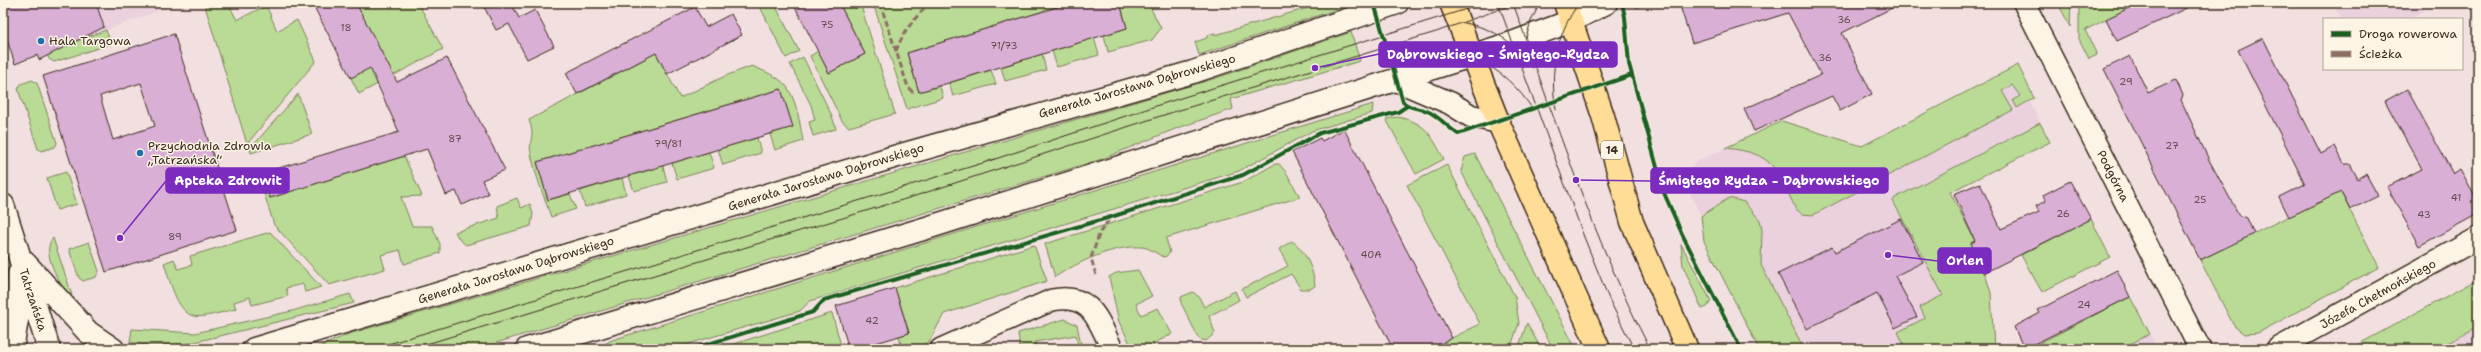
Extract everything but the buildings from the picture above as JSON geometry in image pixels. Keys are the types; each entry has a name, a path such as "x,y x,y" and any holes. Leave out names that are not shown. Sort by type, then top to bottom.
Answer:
{"main road":[{"name":"Generała Jarosława Dąbrowskiego","path":"254,349 894,157 1193,72 1397,3"},
{"path":"1451,3 1499,122 1599,349"},
{"path":"527,349 941,224 1472,56 1512,43 1568,12 1606,3"},
{"name":"14","path":"1568,12 1603,116 1632,222 1687,349"},
{"path":"1396,80 1450,103 1471,116 1499,122"},
{"name":"Tatrzańska","path":"3,205 49,349"},
{"path":"12,349 18,314 20,257"},
{"path":"20,257 88,332 113,349"}],"street":[{"name":"Podgórna","path":"2024,3 2200,349"},
{"name":"Józefa Chełmońskiego","path":"2277,349 2478,238"},
{"path":"941,349 1052,300 1063,298 1078,299 1086,304 1096,316 1112,349"}],"shaded area":[{"name":"Hala Targowa","path":"3,3 171,3 171,6 15,64 3,28"},
{"path":"2333,3 2421,3 2424,11 2410,18 2340,18"},
{"path":"2013,68 2050,142 1950,192 1975,241 1971,243 1991,293 1994,349 1759,349 1704,241 1701,216 1680,173 1700,160 1782,121 1862,146"},
{"path":"2478,326 2478,349 2437,349"},
{"path":"2150,334 2157,349 2120,349"}],"green space":[{"path":"204,3 228,3 237,20 257,10 267,7 277,31 297,20 316,61 247,144"},
{"path":"356,3 418,3 443,49 359,94 351,78"},
{"path":"758,3 774,3 799,51 786,58"},
{"path":"839,3 860,3 895,114 849,127 842,121 810,56 818,51 829,73 865,54"},
{"path":"873,3 1070,3 907,53 919,92 940,86 943,98 907,109"},
{"path":"1120,3 1148,3 1161,28 1152,40 1108,52 1104,35 1127,28"},
{"path":"1325,3 1342,3 1344,7 1199,55 1195,42 1207,38 1207,35 1215,33 1215,35"},
{"path":"2058,3 2071,3 2070,27"},
{"path":"2079,3 2139,3 2085,30 2097,55 2089,59 2079,39"},
{"path":"106,30 111,44 54,62 49,59 46,52"},
{"path":"1351,32 1360,61 1231,99 1233,109 1175,129 1102,159 476,349 314,349 349,334 1216,78"},
{"path":"1094,38 1099,55 1057,67 1052,51"},
{"path":"656,53 680,98 725,76 752,66 775,77 784,83 793,99 798,113 803,141 775,150 770,134 792,127 781,89 537,162 548,200 570,194 576,209 551,217 537,177 530,148 532,131 529,120"},
{"path":"1042,54 1046,70 1005,81 1001,67"},
{"path":"803,57 832,116 836,129 813,136 809,122 815,120 811,105 790,64"},
{"path":"2018,65 2034,98 2017,108 2013,100 2020,96 2012,85 2002,91 2013,110 1813,215 1802,214 1796,209 1777,173 1764,159 1742,150 1725,148 1782,121 1862,146"},
{"path":"991,70 996,84 953,96 949,83"},
{"path":"32,80 37,83 57,143 55,147 41,151 38,149 18,89 21,84"},
{"path":"298,94 312,134 251,153 250,149"},
{"path":"1373,104 1372,113 1312,131 1239,171 810,301 800,311 671,349 595,349 612,340"},
{"path":"1397,117 1415,122 1421,126 1431,136 1444,159 1416,174 1386,119"},
{"path":"2040,123 2050,142 1950,192 1975,241 1991,293 1994,349 1906,349 1898,332 1925,318 1920,307 1943,295 1893,201 1895,198"},
{"path":"757,138 761,153 723,165 718,149"},
{"path":"709,152 714,168 677,179 672,163"},
{"path":"1475,154 1576,349 1553,349 1461,171 1465,157"},
{"path":"404,156 422,196 401,197 412,226 432,226 440,244 440,253 404,264 400,250 381,255 385,269 329,285 274,225 258,174 261,172 262,173 270,198"},
{"path":"1275,164 1279,164 1286,172 1300,197 1166,238 1170,253 1165,257 1142,247 1120,249 1085,260 1055,277 1045,244 1243,182"},
{"path":"1447,165 1515,297 1519,323 1510,349 1432,348 1480,324 1407,185"},
{"path":"663,166 667,182 634,191 629,176"},
{"path":"66,172 77,204 57,210 47,178"},
{"path":"622,178 626,194 585,207 580,191"},
{"path":"2340,191 2379,267 2258,333 2244,334 2234,326 2200,260"},
{"path":"517,198 521,208 530,204 533,214 531,226 466,245 459,239 455,232 499,218 497,206"},
{"path":"1729,198 1744,202 1760,220 1762,230 1761,265 1804,349 1759,349 1704,241 1701,216"},
{"path":"2091,219 2110,257 2042,292 2021,255"},
{"path":"270,232 321,287 305,292 303,284 286,288 288,296 252,305 250,297 234,302 236,309 207,316 193,316 182,308 174,293 164,263 174,259 178,269 192,265 190,256"},
{"path":"53,238 72,295 67,296 52,267 49,251"},
{"path":"1292,241 1305,255 1313,274 1315,286 1310,289 1301,289 1291,274 1246,297 1242,289 1288,266 1279,249"},
{"path":"89,242 99,271 96,277 83,281 79,278 69,249"},
{"path":"1681,244 1711,301 1707,307 1702,309 1683,266"},
{"path":"1034,245 1047,281 944,314 929,342 910,349 902,349 899,336 909,333 895,288"},
{"path":"1138,270 1152,296 1136,304 1141,315 1158,308 1172,334 1153,344 1155,349 1133,349 1119,322 1109,277 1116,273"},
{"path":"2478,279 2478,327 2437,349 2350,349"},
{"path":"1235,291 1239,300 1209,316 1215,333 1206,341 1199,339 1181,303 1181,297 1193,292 1199,297 1204,307"},
{"path":"350,294 354,303 187,344 152,346 130,342 132,329 195,333 292,311"},
{"path":"2130,297 2150,334 2120,349 2028,349"},
{"path":"832,313 842,349 718,349"},
{"path":"1065,319 1077,325 1082,349 1079,349 1076,335 1035,342 1036,349 1020,349 1018,333"},
{"path":"1527,323 1541,349 1518,349"}],"tram line":[{"path":"372,349 986,162 1168,102 1486,3"},
{"path":"1498,3 1584,237 1609,299 1634,349"},
{"path":"1513,3 1560,135 1610,265 1650,349"},
{"path":"410,349 912,197 1170,113 1436,32 1517,3"},
{"path":"1526,38 1531,21 1540,3"},
{"path":"1556,110 1553,82 1556,54 1565,27 1579,3"},
{"path":"1464,23 1475,25 1503,38 1512,44 1533,68"},
{"path":"1405,45 1424,45 1443,48 1461,52 1478,60 1494,69 1508,80 1522,94 1533,110"}],"marked path":[{"path":"880,3 907,84 914,95"},
{"path":"896,51 902,37 910,25 930,3"},
{"path":"1636,7 1643,3"},
{"path":"1096,275 1091,258 1100,232 1111,217"}],"cycle path":[{"path":"1374,3 1403,102 1412,107 1431,113 1458,134 1632,75"},
{"path":"1622,3 1625,17 1629,64 1664,193 1683,236 1741,349"},
{"path":"692,349 813,312 824,300 1111,217 1243,175 1320,133 1398,112 1407,106"}],"place":[{"name":"Hala Targowa","path":"41,41"},
{"name":"Dąbrowskiego - Śmigłego-Rydza","path":"1315,68"},
{"name":"Przychodnia Zdrowia „Tatrzańska”","path":"140,153"},
{"name":"Śmigłego Rydza - Dąbrowskiego","path":"1576,180"},
{"name":"Apteka Zdrowit","path":"120,238"},
{"name":"Orlen","path":"1888,255"}]}
